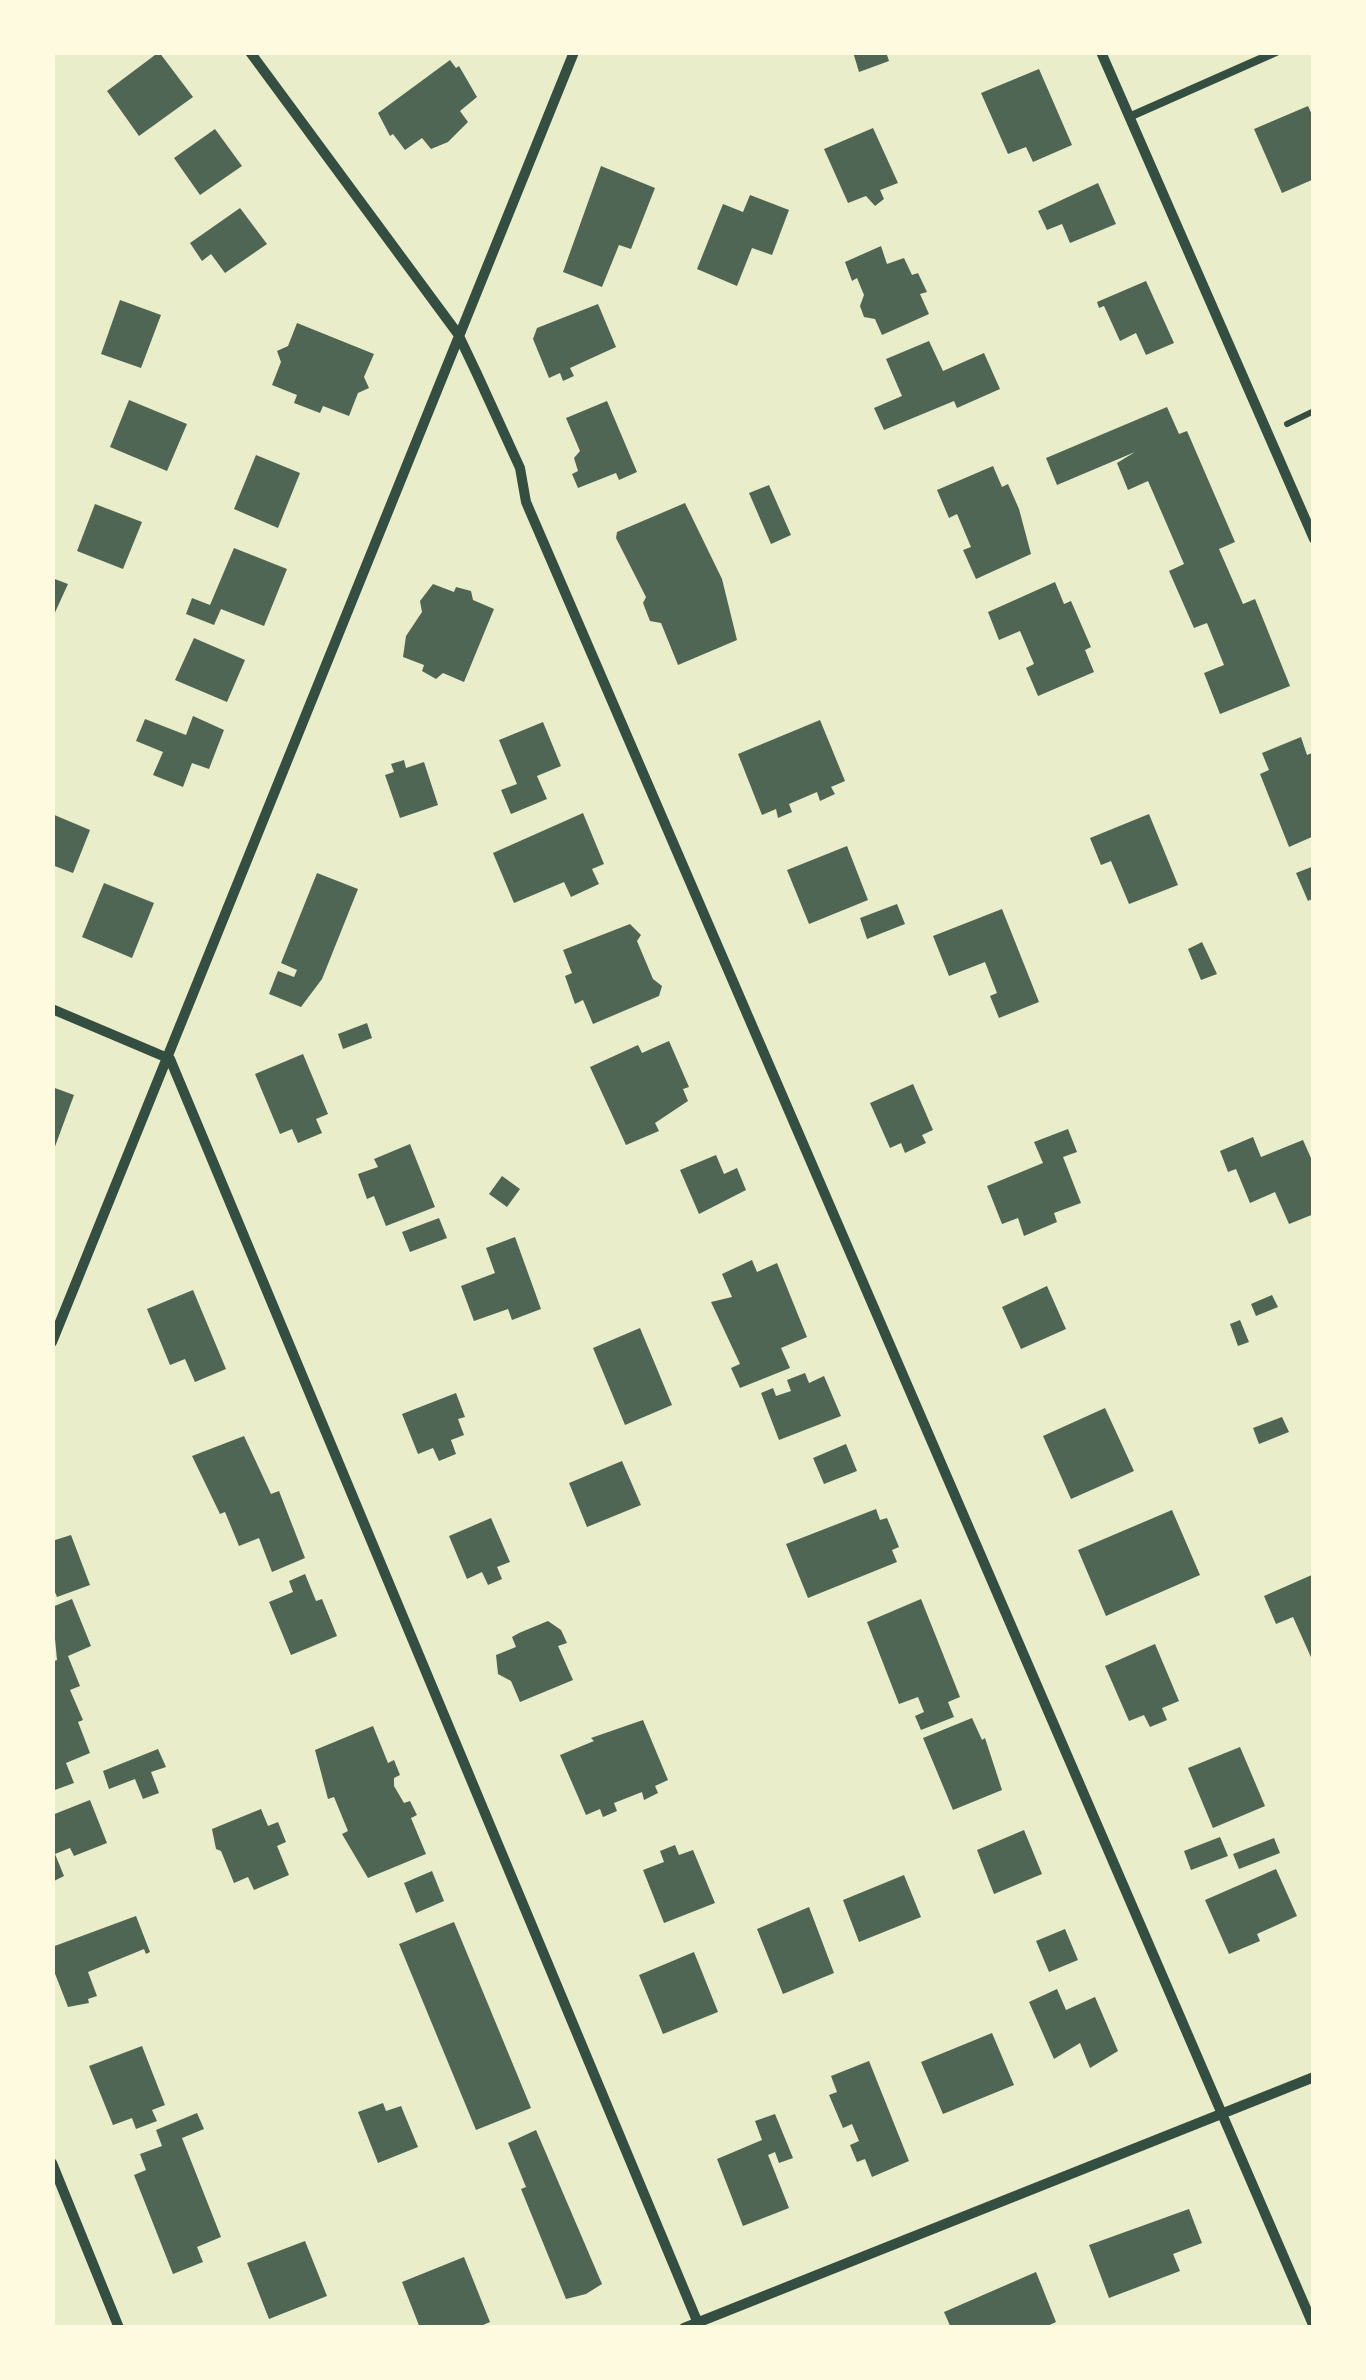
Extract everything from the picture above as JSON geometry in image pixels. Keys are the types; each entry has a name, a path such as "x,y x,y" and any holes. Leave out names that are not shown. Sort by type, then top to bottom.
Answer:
{"street":[{"path":"250,52 458,334 520,468 526,502 1314,2327"},
{"path":"52,1342 170,1060 574,52"},
{"path":"1100,52 1314,539"},
{"path":"52,1009 170,1060 699,2325"},
{"path":"684,2328 1314,2077"},
{"path":"52,2164 119,2328"}],"lane":[{"path":"1128,117 1276,52"}],"building":[{"path":"159,52 193,97 139,136 107,91"},
{"path":"853,52 886,52 889,61 859,72"},
{"path":"450,60 456,68 459,66 477,97 460,111 468,122 448,142 431,149 422,138 405,150 393,134 390,136 378,113"},
{"path":"1039,69 1072,145 1033,162 1026,147 1008,154 981,93"},
{"path":"1308,106 1314,119 1314,179 1282,193 1254,129"},
{"path":"873,128 898,183 880,190 884,199 875,206 866,196 848,203 824,149"},
{"path":"215,129 242,166 200,195 174,158"},
{"path":"601,166 655,188 631,249 619,245 602,287 563,272"},
{"path":"1098,183 1116,224 1070,243 1062,224 1047,230 1038,211"},
{"path":"750,195 789,210 772,255 752,248 737,286 697,269 723,204 743,212"},
{"path":"240,208 267,244 225,273 211,254 202,261 190,243"},
{"path":"881,246 887,264 904,258 912,275 918,273 927,292 920,294 929,314 882,335 875,319 864,317 860,306 864,295 857,278 852,281 845,262"},
{"path":"1146,281 1174,343 1146,355 1136,333 1120,341 1104,306 1099,308 1097,302"},
{"path":"120,300 161,315 141,368 101,354"},
{"path":"598,304 616,347 570,368 574,376 563,381 560,373 549,378 533,339 537,328"},
{"path":"297,323 374,354 364,377 369,388 358,393 349,416 323,406 320,413 294,403 297,395 272,385 281,362 277,351 288,346"},
{"path":"929,341 943,371 984,353 1000,389 957,408 954,401 884,430 874,408 902,396 886,359"},
{"path":"129,400 187,424 167,471 110,447"},
{"path":"607,401 637,472 619,480 616,473 578,488 572,474 578,471 574,458 580,451 566,418"},
{"path":"1167,407 1179,434 1187,431 1235,542 1219,549 1243,604 1255,599 1290,686 1220,714 1204,673 1224,665 1207,623 1194,628 1169,571 1184,564 1148,481 1128,490 1117,463 1135,452 1057,485 1046,458"},
{"path":"256,455 300,473 278,528 234,509"},
{"path":"993,466 1002,487 1008,484 1019,509 1031,554 976,579 963,550 971,547 957,514 949,518 937,490"},
{"path":"769,485 791,535 771,544 749,493"},
{"path":"685,503 722,579 737,640 678,665 661,623 650,621 643,603 646,597 616,538 617,532"},
{"path":"95,504 142,522 123,569 77,551"},
{"path":"234,548 287,569 264,626 221,609 214,625 186,614 192,598 210,605"},
{"path":"52,578 68,584 52,619"},
{"path":"1055,582 1064,604 1071,601 1091,647 1085,650 1094,672 1038,696 1026,668 1034,664 1020,631 999,640 988,612"},
{"path":"433,584 454,592 456,587 471,591 473,600 494,609 464,682 443,673 436,679 422,671 424,665 403,657 406,636 422,612 420,601"},
{"path":"194,638 245,660 227,702 175,680"},
{"path":"193,716 224,730 209,769 192,763 183,787 153,775 163,752 136,741 145,719 186,735"},
{"path":"820,720 845,781 831,787 835,794 820,801 817,792 789,804 792,812 778,818 776,809 762,815 738,754"},
{"path":"543,722 561,766 537,776 547,799 511,814 501,790 517,784 499,740"},
{"path":"1301,737 1307,755 1314,752 1314,836 1289,847 1260,774 1269,770 1262,753"},
{"path":"404,760 406,768 424,762 438,805 400,818 385,775 394,772 391,764"},
{"path":"583,813 604,864 592,869 599,884 571,897 564,882 514,903 493,853"},
{"path":"52,814 90,830 73,873 52,865"},
{"path":"1149,814 1178,885 1129,904 1111,861 1101,865 1090,838"},
{"path":"847,846 868,900 809,924 787,870"},
{"path":"1314,866 1314,898 1308,901 1296,873"},
{"path":"317,873 358,889 322,979 301,1007 269,994 278,971 294,977 297,970 281,963"},
{"path":"104,883 154,903 132,958 82,937"},
{"path":"897,904 905,924 867,939 860,918"},
{"path":"1002,909 1039,1002 999,1018 990,996 997,993 985,962 949,976 933,936"},
{"path":"630,924 641,935 637,941 653,979 662,986 659,996 593,1024 583,1000 575,1004 565,976 572,973 563,950"},
{"path":"1202,942 1217,974 1201,980 1188,949"},
{"path":"367,1023 372,1038 343,1049 338,1034"},
{"path":"669,1041 689,1087 683,1089 688,1101 655,1123 659,1131 626,1145 590,1067 638,1045 642,1053"},
{"path":"303,1054 328,1114 316,1119 322,1133 298,1143 292,1129 280,1134 255,1074"},
{"path":"913,1084 933,1130 922,1135 926,1143 905,1153 901,1143 890,1148 870,1103"},
{"path":"52,1087 74,1095 53,1152 52,1152"},
{"path":"1068,1129 1077,1152 1063,1157 1081,1203 1054,1213 1057,1222 1024,1236 1018,1218 1002,1224 987,1186 1043,1163 1034,1142"},
{"path":"1253,1137 1261,1157 1303,1140 1314,1165 1314,1214 1289,1224 1275,1192 1250,1203 1236,1169 1228,1172 1220,1151"},
{"path":"410,1144 435,1207 386,1226 374,1196 367,1199 358,1174 378,1167 374,1159"},
{"path":"716,1155 724,1174 737,1168 746,1190 699,1214 680,1170"},
{"path":"502,1176 520,1189 507,1207 489,1194"},
{"path":"439,1218 447,1238 410,1252 402,1232"},
{"path":"515,1237 541,1309 512,1320 508,1309 474,1321 461,1286 495,1273 486,1248"},
{"path":"752,1260 757,1272 777,1263 807,1337 781,1348 790,1368 740,1388 731,1368 740,1364 711,1302 732,1297 722,1274"},
{"path":"1047,1286 1066,1329 1021,1349 1002,1307"},
{"path":"193,1290 226,1369 195,1382 185,1359 170,1365 147,1309"},
{"path":"1272,1295 1278,1307 1256,1316 1251,1304"},
{"path":"1240,1320 1249,1342 1238,1346 1230,1324"},
{"path":"640,1328 672,1405 625,1425 593,1348"},
{"path":"805,1373 809,1383 824,1376 841,1416 779,1440 761,1393 773,1388 776,1396 791,1391 787,1380"},
{"path":"456,1393 465,1417 458,1419 464,1435 451,1440 456,1454 439,1461 433,1448 418,1454 402,1414"},
{"path":"1105,1408 1134,1471 1071,1499 1043,1436"},
{"path":"1282,1417 1289,1432 1259,1444 1253,1428"},
{"path":"244,1436 271,1494 279,1491 305,1558 272,1572 259,1538 239,1546 225,1512 220,1514 192,1456"},
{"path":"846,1444 857,1471 824,1484 813,1458"},
{"path":"622,1461 641,1505 587,1527 569,1483"},
{"path":"876,1509 880,1520 887,1518 899,1547 892,1550 897,1562 808,1598 786,1544"},
{"path":"1172,1510 1200,1575 1106,1616 1078,1550"},
{"path":"491,1518 510,1562 497,1567 502,1579 488,1585 482,1572 467,1579 449,1536"},
{"path":"71,1535 90,1585 57,1597 52,1585 52,1541"},
{"path":"305,1574 316,1601 322,1599 337,1636 291,1655 269,1602 293,1592 289,1581"},
{"path":"1314,1574 1314,1664 1293,1617 1276,1624 1264,1596"},
{"path":"72,1599 91,1646 68,1656 80,1686 70,1690 83,1720 78,1722 90,1753 66,1763 74,1783 52,1791 52,1662 57,1660 52,1607"},
{"path":"921,1599 960,1697 948,1702 954,1717 921,1730 915,1716 924,1712 918,1697 899,1704 867,1622"},
{"path":"548,1621 561,1630 567,1643 558,1646 573,1680 520,1702 511,1681 498,1674 496,1655 516,1647 512,1637"},
{"path":"1155,1644 1179,1701 1162,1708 1167,1720 1150,1727 1144,1715 1129,1721 1105,1666"},
{"path":"972,1718 982,1740 985,1738 1002,1790 953,1810 923,1738"},
{"path":"643,1720 668,1780 655,1786 658,1793 644,1800 642,1792 614,1803 617,1811 603,1817 600,1809 586,1815 560,1755 594,1741 591,1738"},
{"path":"373,1726 388,1763 394,1760 400,1775 394,1778 394,1786 404,1803 410,1801 417,1815 411,1818 426,1854 368,1878 342,1834 348,1831 334,1797 328,1799 315,1750"},
{"path":"1240,1747 1265,1806 1213,1828 1188,1768"},
{"path":"158,1749 166,1767 151,1772 159,1793 143,1799 135,1779 109,1789 103,1771"},
{"path":"90,1800 107,1843 74,1856 70,1848 55,1854 64,1876 52,1882 52,1815"},
{"path":"261,1809 268,1826 278,1822 286,1842 277,1846 289,1875 254,1890 248,1877 234,1883 221,1851 216,1849 212,1829"},
{"path":"1024,1830 1042,1874 994,1894 977,1850"},
{"path":"1220,1837 1228,1856 1191,1870 1184,1851"},
{"path":"1274,1838 1280,1853 1239,1869 1233,1854"},
{"path":"675,1845 679,1855 693,1850 715,1903 664,1923 643,1870 664,1862 660,1851"},
{"path":"1276,1869 1297,1916 1257,1934 1260,1941 1229,1954 1205,1900"},
{"path":"432,1871 444,1901 416,1913 404,1883"},
{"path":"904,1875 921,1917 859,1942 843,1900"},
{"path":"809,1907 834,1973 783,1994 757,1929"},
{"path":"136,1916 150,1952 146,1954 144,1949 88,1972 97,1996 88,1999 89,2003 68,2007 52,1966 52,1947"},
{"path":"454,1922 531,2108 476,2130 399,1944"},
{"path":"1065,1929 1078,1960 1049,1972 1036,1941"},
{"path":"694,1952 718,2012 663,2034 639,1975"},
{"path":"1057,1989 1066,2010 1095,1997 1118,2051 1090,2068 1080,2043 1054,2059 1029,2002"},
{"path":"992,2033 1014,2085 943,2114 921,2062"},
{"path":"142,2046 165,2105 152,2110 157,2121 136,2129 132,2118 113,2125 89,2066"},
{"path":"869,2061 909,2161 872,2177 865,2159 857,2162 850,2145 859,2141 852,2124 843,2128 829,2095 837,2092 831,2076"},
{"path":"383,2103 386,2111 401,2106 418,2147 378,2163 358,2112"},
{"path":"197,2113 204,2129 182,2138 221,2237 197,2247 203,2262 173,2274 134,2175 146,2170 140,2154 162,2146 156,2130"},
{"path":"775,2114 793,2158 779,2163 775,2152 768,2155 789,2208 743,2226 717,2159 762,2140 755,2121"},
{"path":"536,2130 602,2284 586,2294 566,2299 521,2189 526,2187 508,2143"},
{"path":"1189,2209 1202,2243 1173,2254 1180,2271 1109,2298 1089,2245"},
{"path":"305,2241 327,2296 269,2319 247,2263"},
{"path":"464,2257 490,2322 476,2328 420,2328 402,2282"},
{"path":"1036,2272 1056,2322 1043,2328 951,2328 944,2312"}]}
